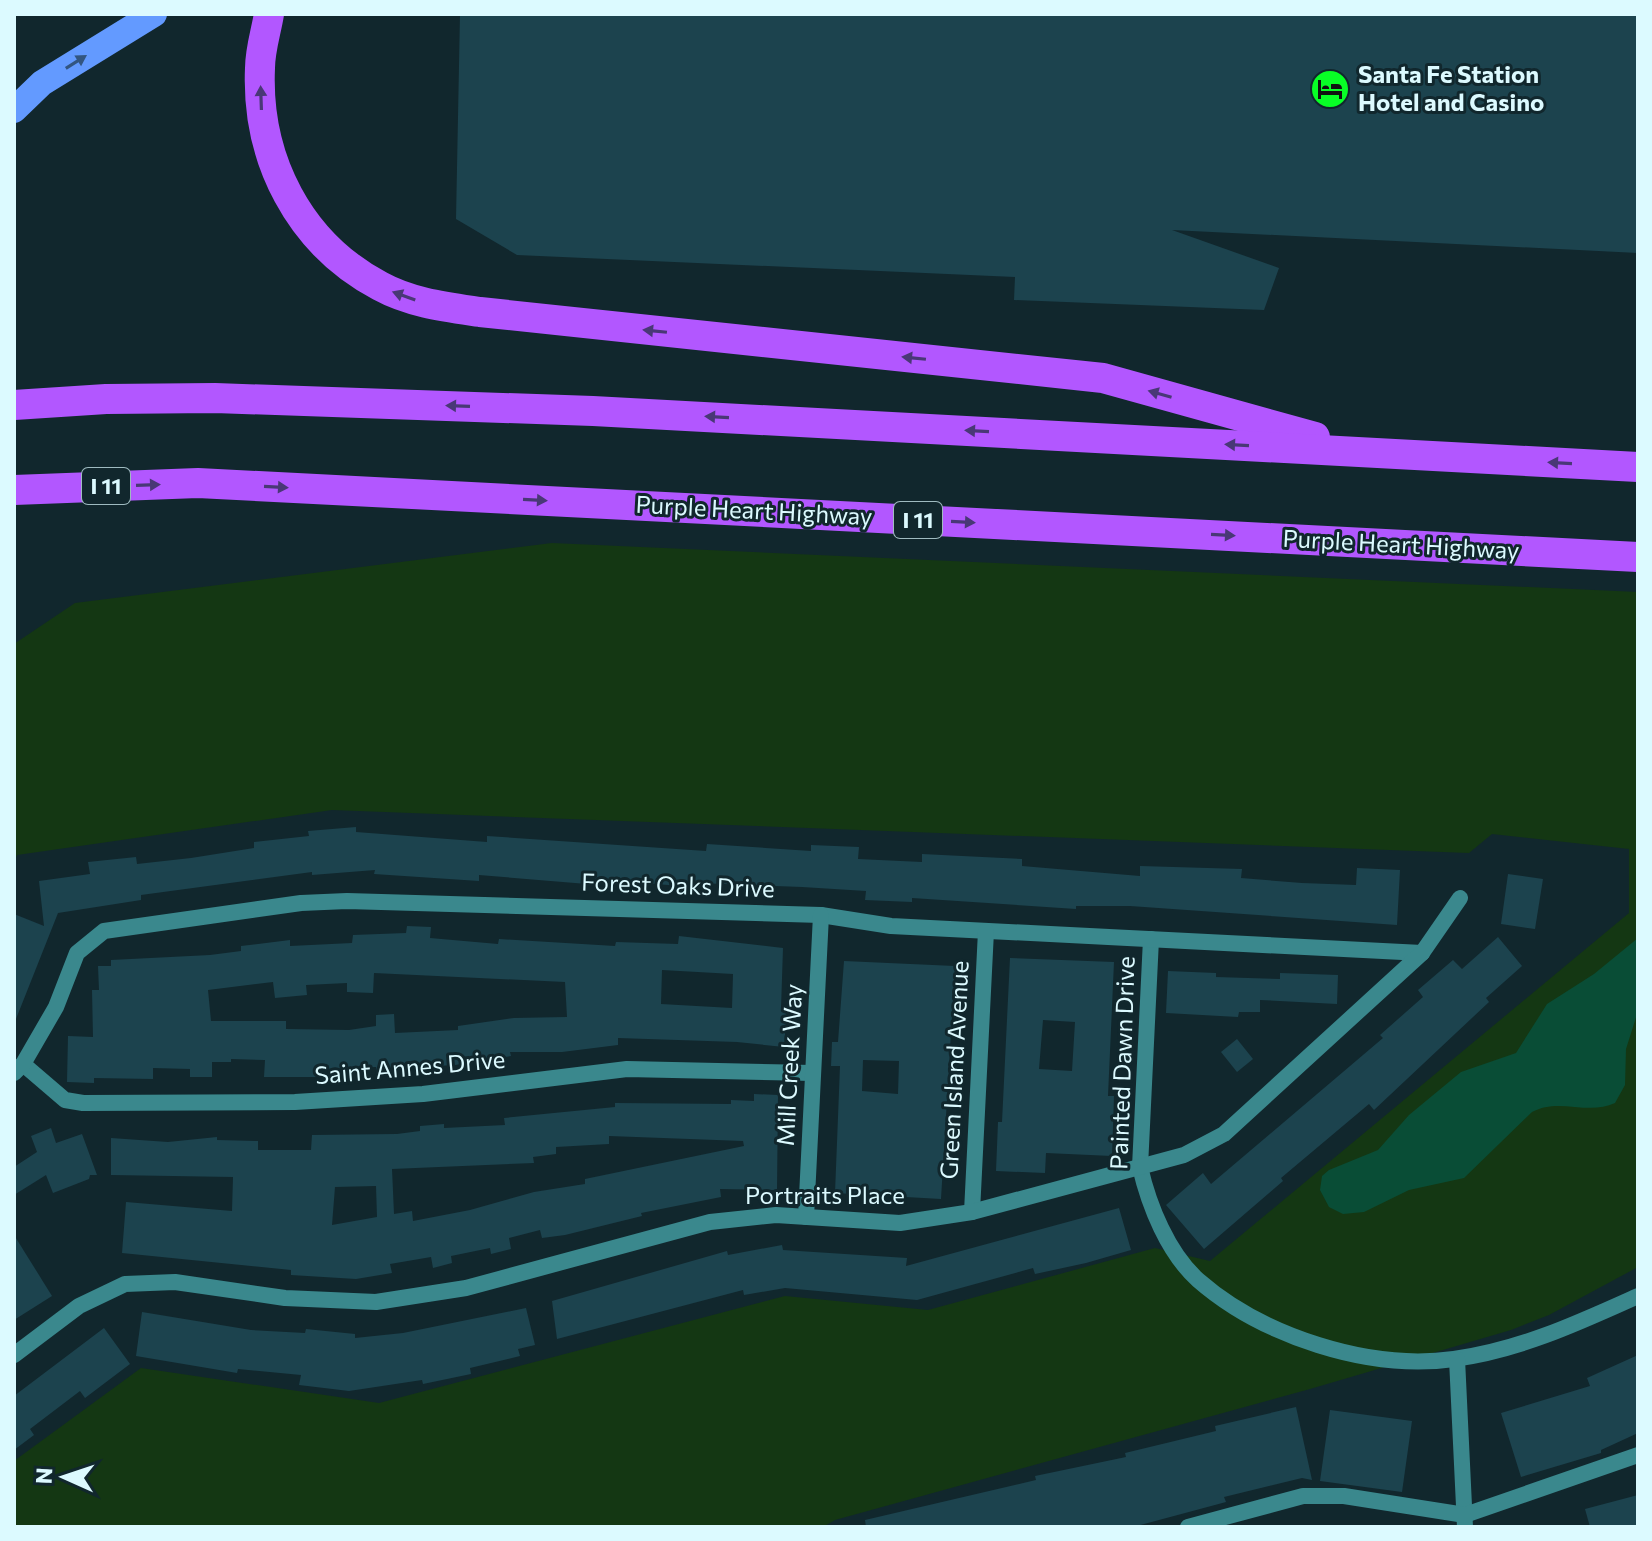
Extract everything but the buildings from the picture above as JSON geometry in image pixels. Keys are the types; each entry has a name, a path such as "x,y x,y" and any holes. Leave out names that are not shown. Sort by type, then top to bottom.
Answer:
{"highway":[{"path":"269,14 259,66 261,109 275,172 300,217 337,259 381,287 428,304 480,312 1103,378 1370,453"},
{"path":"14,405 106,399 215,398 562,410 1638,467"},
{"name":"Purple Heart Highway","path":"14,490 198,483 1638,557"}],"main road":[{"path":"14,110 42,83 154,14"}],"street":[{"name":"Portraits Place","path":"14,1355 79,1306 125,1284 175,1282 285,1298 376,1302 466,1288 710,1222 776,1215 900,1223 972,1212 1184,1155 1224,1134 1422,953 1460,898"},
{"name":"Forest Oaks Drive","path":"19,1068 56,1007 77,953 104,931 301,903 347,901 821,915 891,926 1422,953"},
{"name":"Mill Creek Way","path":"806,1217 821,915"},
{"name":"Green Island Avenue","path":"972,1212 986,931"},
{"name":"Painted Dawn Drive","path":"1151,939 1140,1167 1147,1197 1160,1224 1197,1278 1270,1326 1314,1344 1389,1359 1429,1362 1457,1359 1540,1340 1638,1296"},
{"name":"Saint Annes Drive","path":"19,1068 65,1100 83,1103 337,1099 423,1094 627,1069 813,1073"},
{"path":"1457,1359 1465,1521"},
{"path":"1188,1527 1303,1496 1344,1496 1465,1521 1638,1455"}],"shaded area":[{"path":"552,543 1638,592 1638,1267 1549,1315 1511,1330 1310,1389 835,1520 823,1527 14,1527 14,1461 141,1368 379,1403 785,1296 928,1310 1155,1248 1210,1261 1629,913 1629,849 1492,834 1469,853 332,810 17,855 14,863 14,644 75,603"},
{"path":"1638,938 1638,1011 1626,1049 1625,1085 1615,1103 1594,1108 1542,1108 1532,1112 1464,1178 1409,1190 1364,1212 1343,1214 1329,1207 1320,1190 1322,1176 1329,1170 1378,1150 1409,1115 1461,1072 1516,1053 1547,1004 1594,974"}],"place":[{"name":"Santa Fe Station Hotel and Casino","path":"1330,89"}]}
